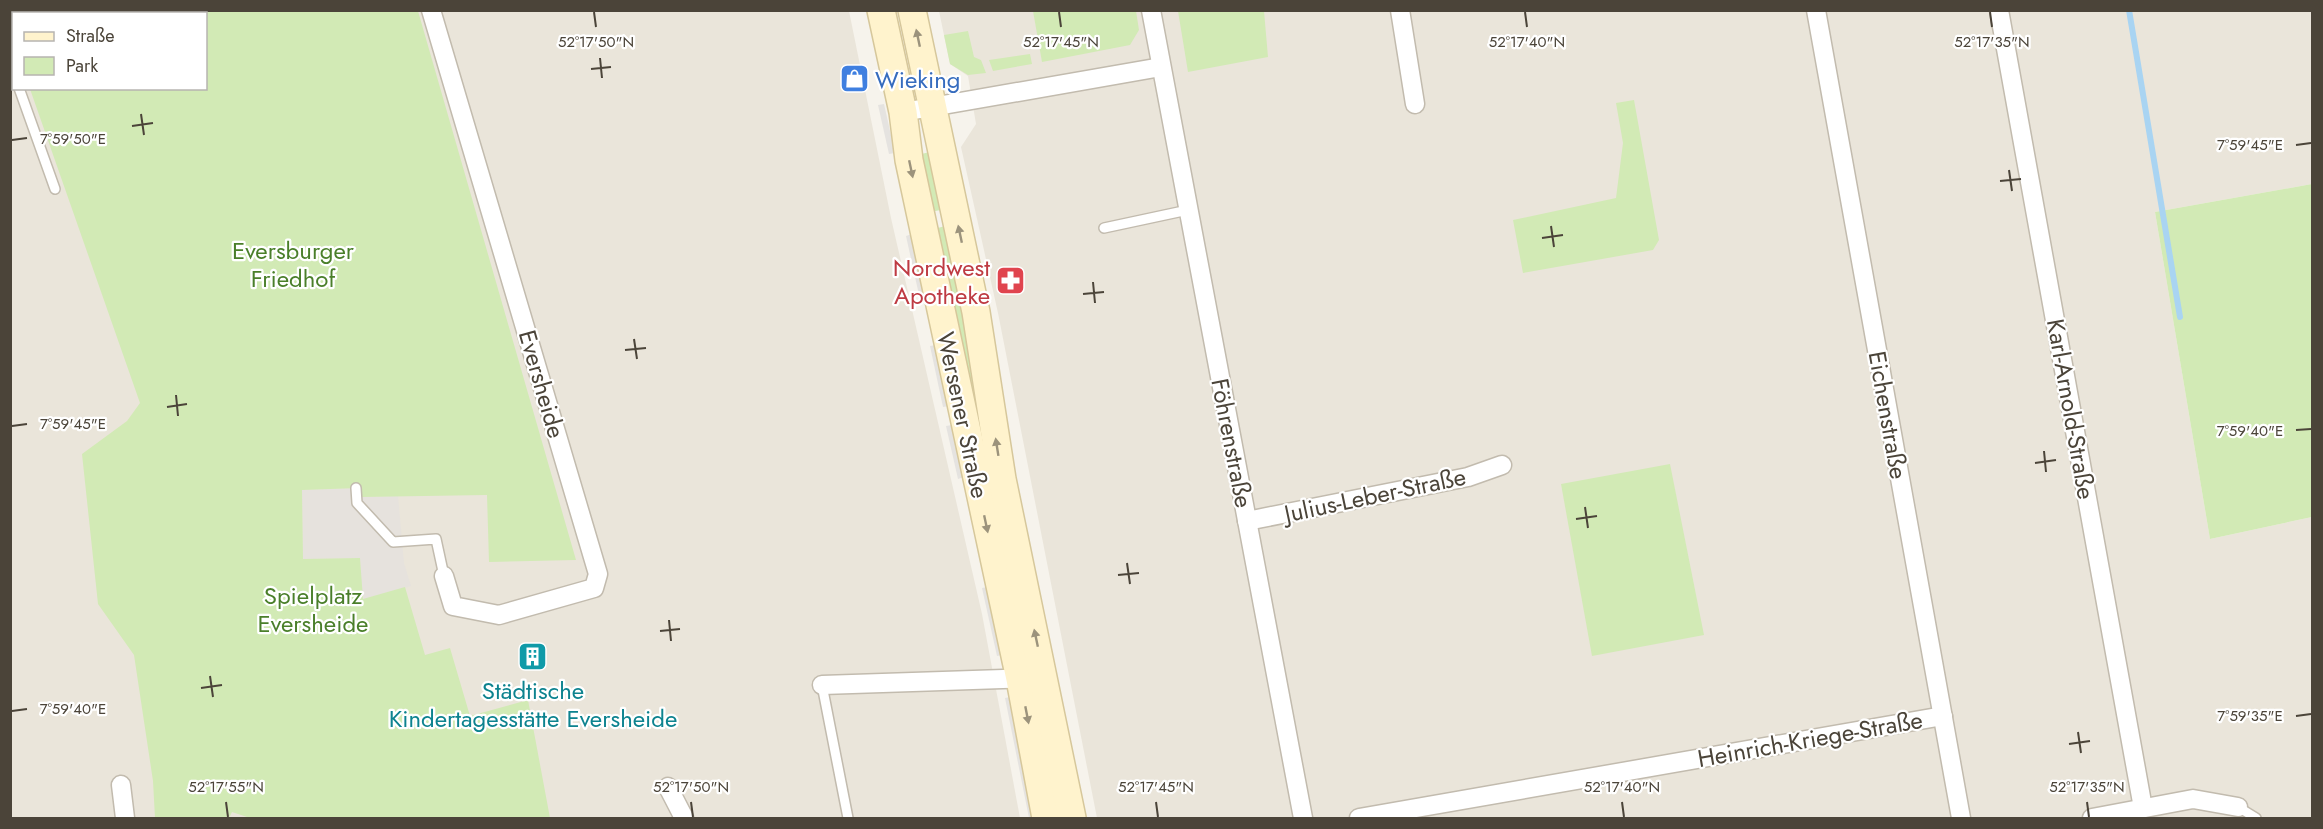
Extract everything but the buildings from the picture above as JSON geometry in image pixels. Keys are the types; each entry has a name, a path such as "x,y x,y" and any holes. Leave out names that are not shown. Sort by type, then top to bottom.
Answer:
{"main road":[{"name":"Wersener Straße","path":"881,10 903,112 911,170 1032,677 1072,819"},
{"name":"Wersener Straße","path":"912,10 976,312 1032,677 1046,819"}],"street":[{"name":"Eversheide","path":"431,10 598,574 594,588 499,615 453,606 444,576"},
{"name":"Föhrenstraße","path":"1151,10 1303,819"},
{"path":"1400,10 1415,104"},
{"name":"Eichenstraße","path":"1816,10 1961,819"},
{"name":"Karl-Arnold-Straße","path":"1999,10 2143,808"},
{"path":"903,112 1161,68"},
{"name":"Julius-Leber-Straße","path":"1247,521 1462,478 1502,465"},
{"path":"822,686 1032,677"},
{"name":"Heinrich-Kriege-Straße","path":"1359,819 1943,716"},
{"path":"121,785 125,819"},
{"path":"668,787 684,819"},
{"path":"2092,819 2193,799 2238,807"}],"lane":[{"path":"21,90 55,189"},
{"path":"1104,228 1188,210"},
{"path":"356,488 357,503 393,542 436,539 444,576"},
{"path":"822,686 848,819"},
{"path":"2238,807 2256,819"}],"shaded area":[{"path":"10,11 849,11 891,218 982,614 1020,818 11,818"},
{"path":"939,11 2312,11 2312,184 2155,212 2210,539 2312,517 2312,818 1097,818 998,313 961,147 976,124 968,76 950,64"},
{"path":"884,104 895,153 889,154 878,105"},
{"path":"912,234 927,303 921,304 906,236"},
{"path":"936,345 949,406 943,407 930,346"},
{"path":"952,425 964,477 958,479 946,426"},
{"path":"360,488 361,497 398,496 404,563 411,586 362,600 360,558 303,559 302,490"},
{"path":"987,587 1002,655 997,656 982,588"},
{"path":"1010,697 1034,818 1029,818 1005,698"}],"green space":[{"name":"Eversburger Friedhof","path":"10,11 418,11 576,560 489,562 487,495 361,497 359,488 302,490 303,559 360,558 363,599 405,587 425,655 450,648 470,716 528,700 550,818 250,818 232,812 229,818 155,818 153,781 134,655 98,604 82,454 127,421 140,403 30,90 207,90 207,12 12,12 12,38"},
{"path":"1033,11 1136,11 1139,30 1130,45 1042,62"},
{"path":"1178,11 1264,11 1268,57 1188,72"},
{"path":"968,31 974,57 981,60 986,73 968,75 950,64 944,35"},
{"path":"1030,54 1032,64 993,71 989,60"},
{"path":"1634,100 1659,240 1653,250 1523,273 1513,220 1616,198 1623,143 1616,103"},
{"path":"933,151 946,209 930,212 918,155"},
{"path":"2312,184 2312,517 2210,539 2155,212"},
{"path":"949,225 1025,633 934,229"},
{"path":"1670,464 1704,635 1592,656 1561,484"}],"waterway":[{"path":"2129,10 2180,317"}],"place":[{"name":"Wieking","path":"854,79"},
{"name":"Nordwest Apotheke","path":"1011,281"},
{"name":"Städtische Kindertagesstätte Eversheide","path":"533,657"}],"park label":[{"name":"Spielplatz Eversheide","path":"313,609"}]}
